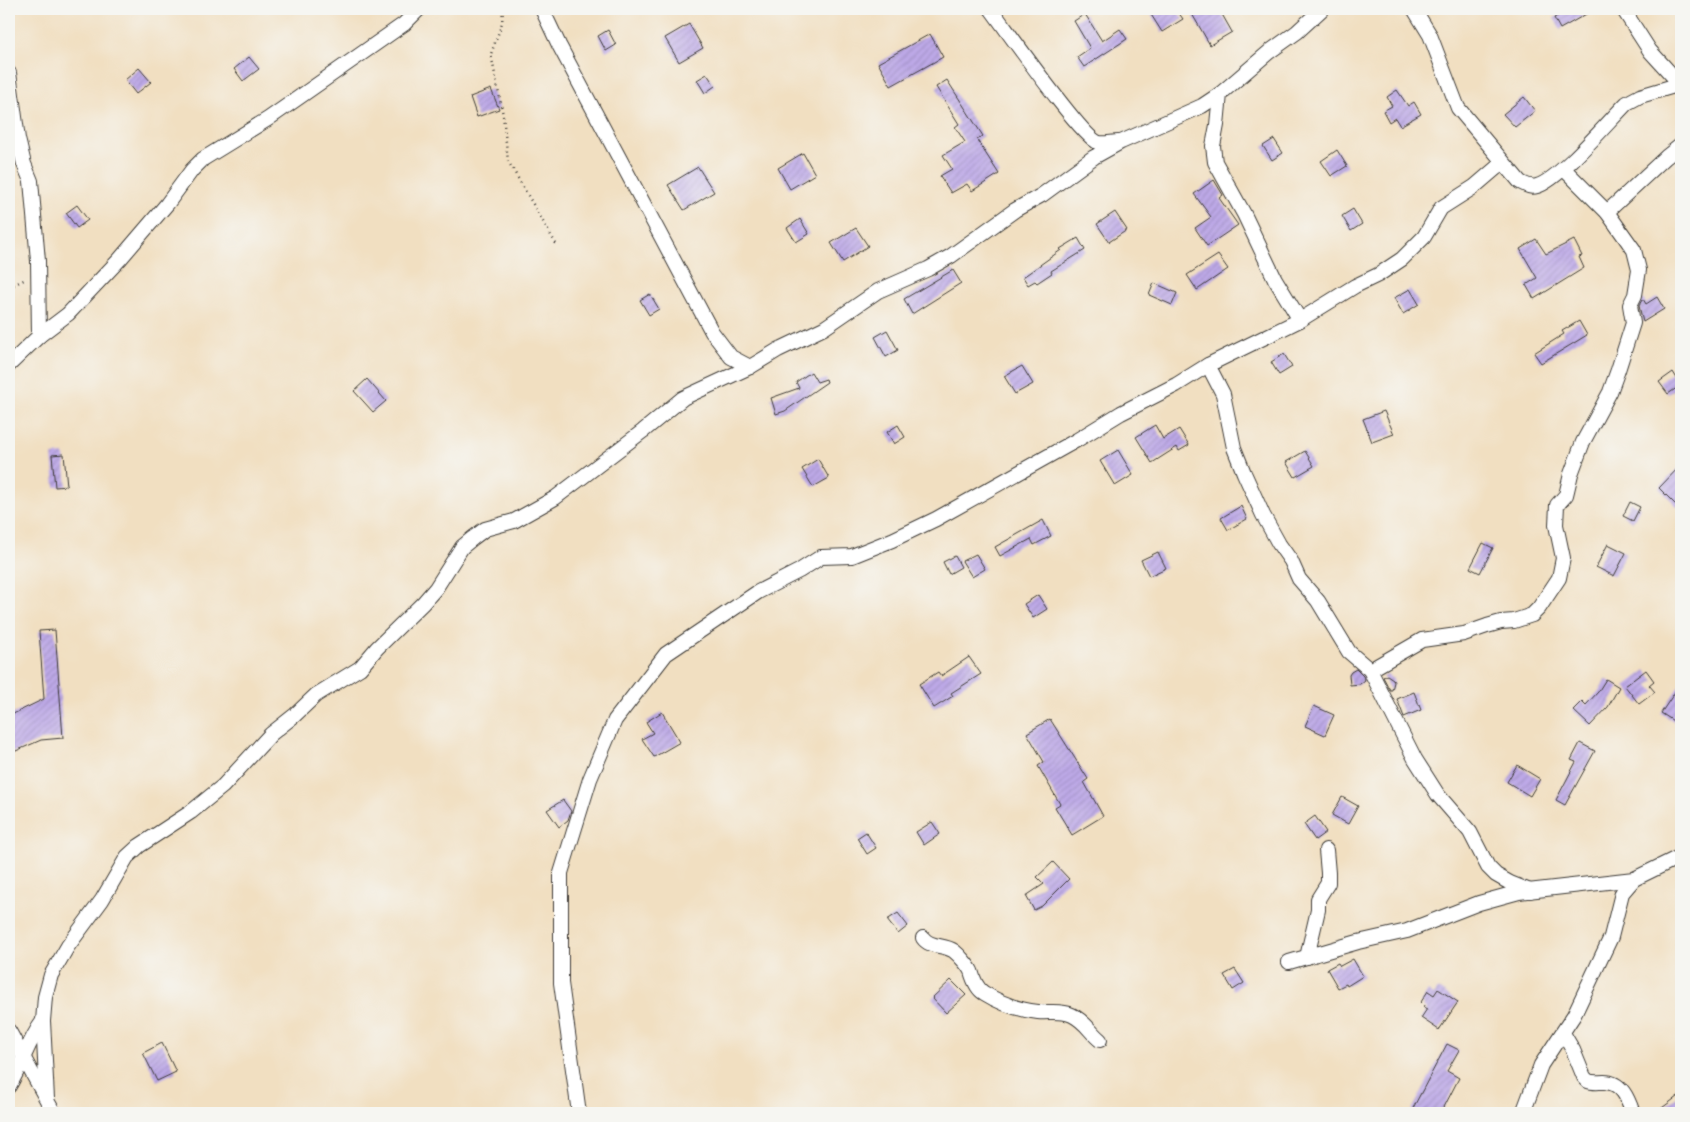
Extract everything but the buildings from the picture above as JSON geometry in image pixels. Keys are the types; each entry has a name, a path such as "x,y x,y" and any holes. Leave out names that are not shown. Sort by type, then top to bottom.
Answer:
{"street":[{"path":"9,366 23,350 68,314 120,259 192,170 204,159 268,119 404,24 419,9"},
{"path":"542,9 576,79 712,332 731,357 750,367"},
{"path":"991,9 1090,138 1100,143 1121,142"},
{"path":"47,1099 43,1021 45,997 51,975 68,946 102,900 127,858 139,846 191,812 223,786 271,734 316,695 360,668 377,648 423,604 436,588 462,547 485,529 514,521 555,498 683,398 750,367 778,350 824,328 878,291 951,256 1015,210 1042,195 1094,157 1121,142 1202,106 1220,94 1268,52 1296,32 1322,9"},
{"path":"1414,9 1430,35 1458,108 1502,163 1520,182 1531,188 1540,186 1564,169 1628,103 1640,96 1681,84 1650,51 1623,9"},
{"path":"9,73 18,139 24,164 31,181 38,261 39,336"},
{"path":"1220,94 1213,146 1215,162 1244,214 1275,279 1300,320"},
{"path":"1607,212 1666,157 1681,146"},
{"path":"579,1113 561,983 561,872 590,779 615,720 666,654 758,592 799,571 821,557 852,556 936,519 1122,412 1176,385 1208,365 1300,320 1355,286 1378,275 1402,259 1424,237 1442,208 1474,187 1502,163"},
{"path":"1370,670 1422,640 1464,634 1501,622 1514,621 1532,615 1539,608 1559,578 1563,558 1556,524 1557,505 1566,495 1571,474 1584,442 1610,392 1633,323 1630,305 1635,295 1639,270 1634,250 1607,212 1564,169"},
{"path":"1208,365 1223,394 1234,448 1263,514 1279,544 1291,561 1299,579 1318,601 1349,652 1370,670 1415,759 1438,795 1470,832 1488,867 1503,879 1530,891"},
{"path":"1307,957 1318,910 1318,899 1328,883 1326,850"},
{"path":"1289,962 1358,942 1407,931 1479,903 1520,892 1634,879 1681,856"},
{"path":"1523,1113 1541,1065 1574,1015 1611,937 1622,893 1634,879"},
{"path":"923,938 928,943 950,948 957,953 970,969 974,980 984,993 1020,1009 1072,1015 1087,1025 1100,1040"},
{"path":"36,1081 11,1082 34,1033 43,1021"},
{"path":"9,1031 54,1113"},
{"path":"1563,1033 1573,1050 1584,1077 1588,1081 1612,1082 1619,1086 1629,1102 1633,1113"}],"path":[{"path":"503,9 502,23 491,54 503,115 508,160 556,244"}]}
